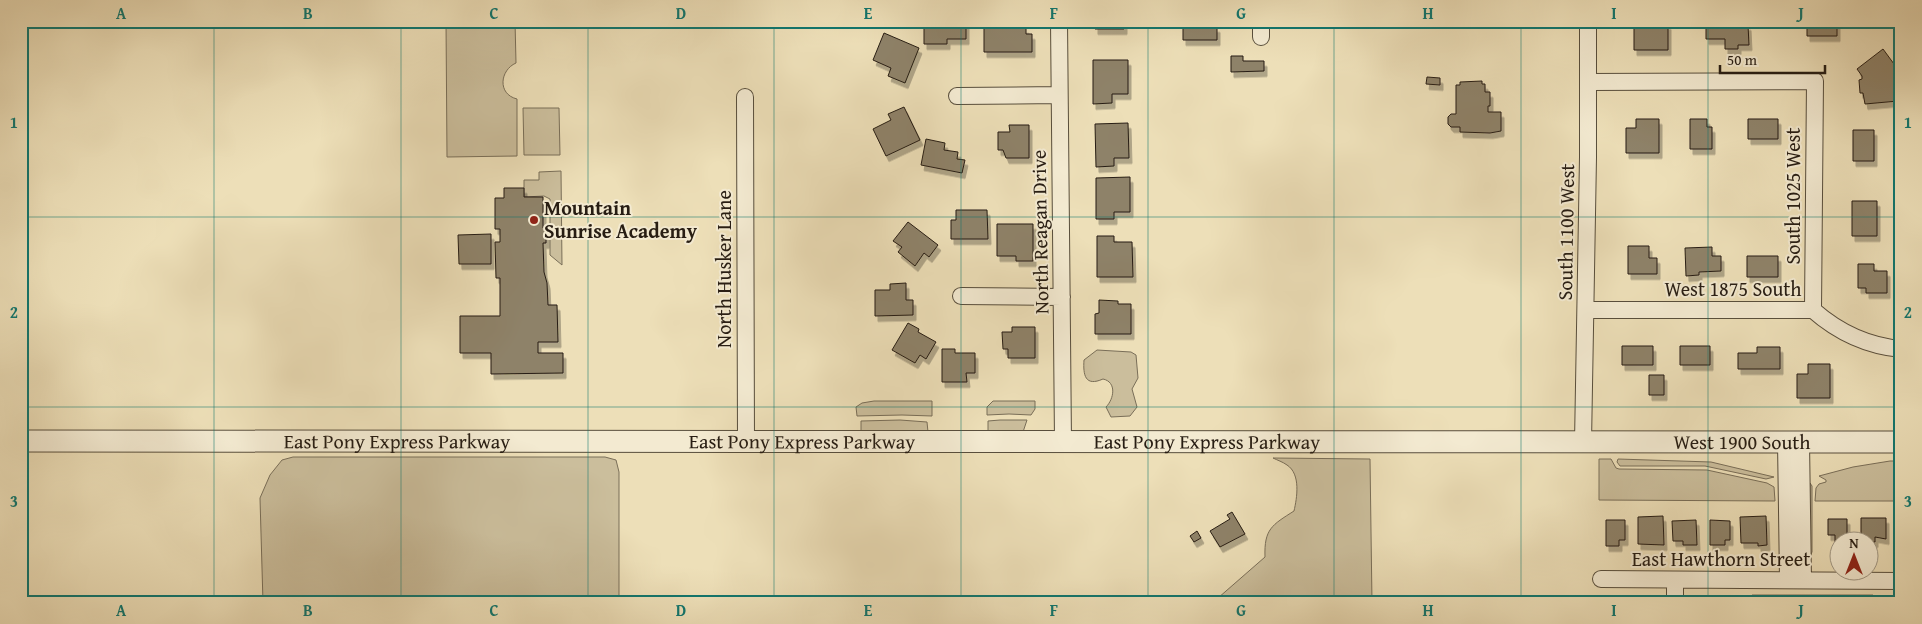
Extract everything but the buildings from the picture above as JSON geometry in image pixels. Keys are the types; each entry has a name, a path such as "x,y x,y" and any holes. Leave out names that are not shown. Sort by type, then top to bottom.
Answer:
{"street":[{"name":"North Reagan Drive","path":"1059,21 1063,441"},
{"name":"South 1100 West","path":"1583,443 1588,21"},
{"name":"South 1025 West","path":"1588,82 1815,81 1813,310"},
{"path":"957,96 1059,95"},
{"name":"North Husker Lane","path":"744,97 746,441"},
{"path":"961,296 1062,297"},
{"name":"West 1875 South","path":"1586,310 1813,310 1829,324 1849,335 1872,343 1901,349"},
{"name":"East Pony Express Parkway","path":"21,441 1583,443"},
{"path":"1794,442 1796,580"},
{"name":"West 1900 South","path":"1583,443 1901,442"},
{"name":"East Hawthorn Street","path":"1601,579 1901,581"},
{"path":"1674,603 1675,580"}],"shaded area":[{"path":"515,21 516,63 507,71 503,82 506,92 517,99 517,156 447,157 446,22"},
{"path":"523,108 559,108 560,155 524,155"},
{"path":"561,171 562,265 550,255 550,199 544,196 524,197 524,180 539,180 539,172"},
{"path":"1097,350 1131,352 1136,355 1138,378 1132,389 1137,407 1130,416 1111,417 1106,407 1111,400 1112,387 1103,379 1092,382 1086,378 1084,360"},
{"path":"874,401 932,401 932,416 857,416 856,407 862,403"},
{"path":"993,401 1035,401 1035,409 1031,415 987,415 987,407"},
{"path":"900,420 927,422 928,432 861,431 861,421"},
{"path":"1027,420 1023,432 988,432 988,421"},
{"path":"293,457 605,457 616,460 619,472 619,603 263,603 260,498 270,475 282,460"},
{"path":"1273,458 1370,459 1372,603 1217,603 1218,598 1265,557 1266,540 1271,529 1280,520 1294,511 1297,486 1294,474 1287,465"},
{"path":"1599,459 1611,459 1616,468 1619,469 1707,470 1767,483 1774,487 1775,501 1599,500"},
{"path":"1618,459 1711,462 1774,477 1766,479 1705,466 1620,466 1617,462"},
{"path":"1901,461 1901,501 1815,501 1816,488 1819,484 1826,482 1826,480 1819,476 1853,467"},
{"path":"1810,483 1812,486 1812,552 1809,558"},
{"path":"1752,595 1873,595 1873,603 1752,603"}],"place":[{"name":"Mountain Sunrise Academy","path":"534,220"}]}
